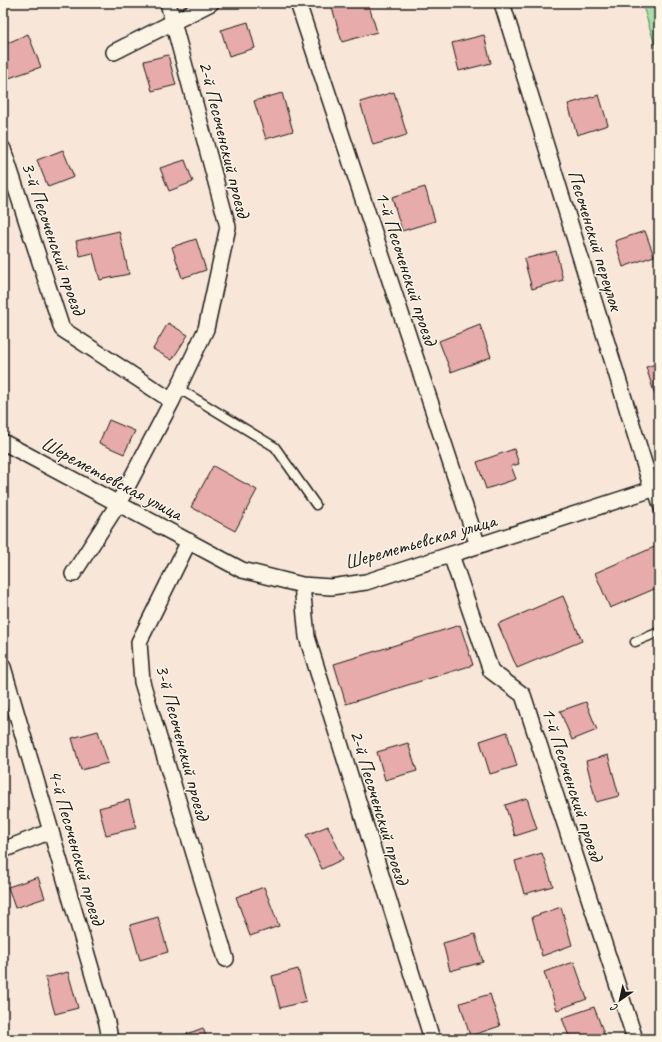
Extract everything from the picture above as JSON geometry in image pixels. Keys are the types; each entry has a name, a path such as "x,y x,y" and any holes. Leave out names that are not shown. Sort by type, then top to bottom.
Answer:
{"street":[{"name":"2-й Песоченский проезд","path":"118,504 175,394 206,329 228,227 168,3"},
{"path":"114,52 211,3"},
{"name":"1-й Песоченский проезд","path":"298,3 478,546"},
{"name":"Песоченский переулок","path":"502,3 655,488"},
{"name":"3-й Песоченский проезд","path":"3,150 62,329 175,394"},
{"name":"Шереметьевская улица","path":"3,442 242,570 302,585 331,587 366,582 655,488"},
{"path":"73,574 118,504"},
{"name":"3-й Песоченский проезд","path":"189,541 139,642 142,682 226,959"},
{"name":"1-й Песоченский проезд","path":"451,555 492,671 523,695 635,1039"},
{"name":"2-й Песоченский проезд","path":"302,585 306,637 432,1039"},
{"name":"4-й Песоченский проезд","path":"3,667 107,1024 110,1039"},
{"path":"3,850 51,831"}],"lane":[{"path":"175,394 275,447 316,505"},
{"path":"655,488 659,510"},
{"path":"635,642 659,632"}],"green space":[{"path":"642,3 659,3 659,58"}],"building":[{"path":"368,3 377,32 342,42 331,4"},
{"path":"248,22 255,48 229,56 221,30"},
{"path":"28,34 41,67 9,78 3,64 3,45"},
{"path":"484,35 491,63 459,71 452,43"},
{"path":"168,55 176,85 152,91 144,61"},
{"path":"394,92 407,135 373,145 360,102"},
{"path":"282,93 293,131 266,139 254,101"},
{"path":"599,95 608,125 577,135 568,104"},
{"path":"63,150 74,177 48,187 37,160"},
{"path":"185,160 193,182 169,191 160,168"},
{"path":"425,187 435,221 402,231 392,197"},
{"path":"119,231 129,274 100,280 93,253 80,256 76,241"},
{"path":"645,231 654,256 623,267 615,241"},
{"path":"196,239 206,270 182,278 172,247"},
{"path":"556,251 563,280 532,289 524,259"},
{"path":"168,323 188,335 172,360 153,349"},
{"path":"480,325 491,357 451,372 439,341"},
{"path":"659,363 659,408 646,367"},
{"path":"109,420 135,431 124,454 99,443"},
{"path":"514,449 519,464 511,466 516,479 486,489 477,462"},
{"path":"213,466 257,490 235,531 191,507"},
{"path":"659,545 659,587 610,608 595,573"},
{"path":"563,596 582,641 517,668 498,624"},
{"path":"460,625 473,665 346,704 334,664"},
{"path":"586,702 597,730 572,740 560,711"},
{"path":"98,731 108,763 81,770 72,738"},
{"path":"507,732 517,766 490,774 480,741"},
{"path":"408,743 417,771 385,780 377,752"},
{"path":"608,755 619,796 596,802 586,761"},
{"path":"527,798 537,829 515,836 505,805"},
{"path":"129,800 136,828 106,835 99,808"},
{"path":"328,826 343,859 322,869 306,835"},
{"path":"542,853 553,886 524,894 515,861"},
{"path":"38,877 45,898 15,908 8,887"},
{"path":"264,887 279,926 250,936 236,897"},
{"path":"561,907 572,945 542,956 532,917"},
{"path":"158,917 168,952 140,960 130,925"},
{"path":"475,934 483,962 450,971 443,943"},
{"path":"574,962 587,999 557,1010 544,972"},
{"path":"298,969 306,1001 280,1008 272,976"},
{"path":"68,972 78,1008 55,1014 45,978"},
{"path":"490,994 500,1026 470,1036 460,1003"},
{"path":"659,998 659,1024 654,1000"},
{"path":"594,1007 606,1039 570,1039 562,1018"},
{"path":"203,1028 207,1039 173,1039"}]}
